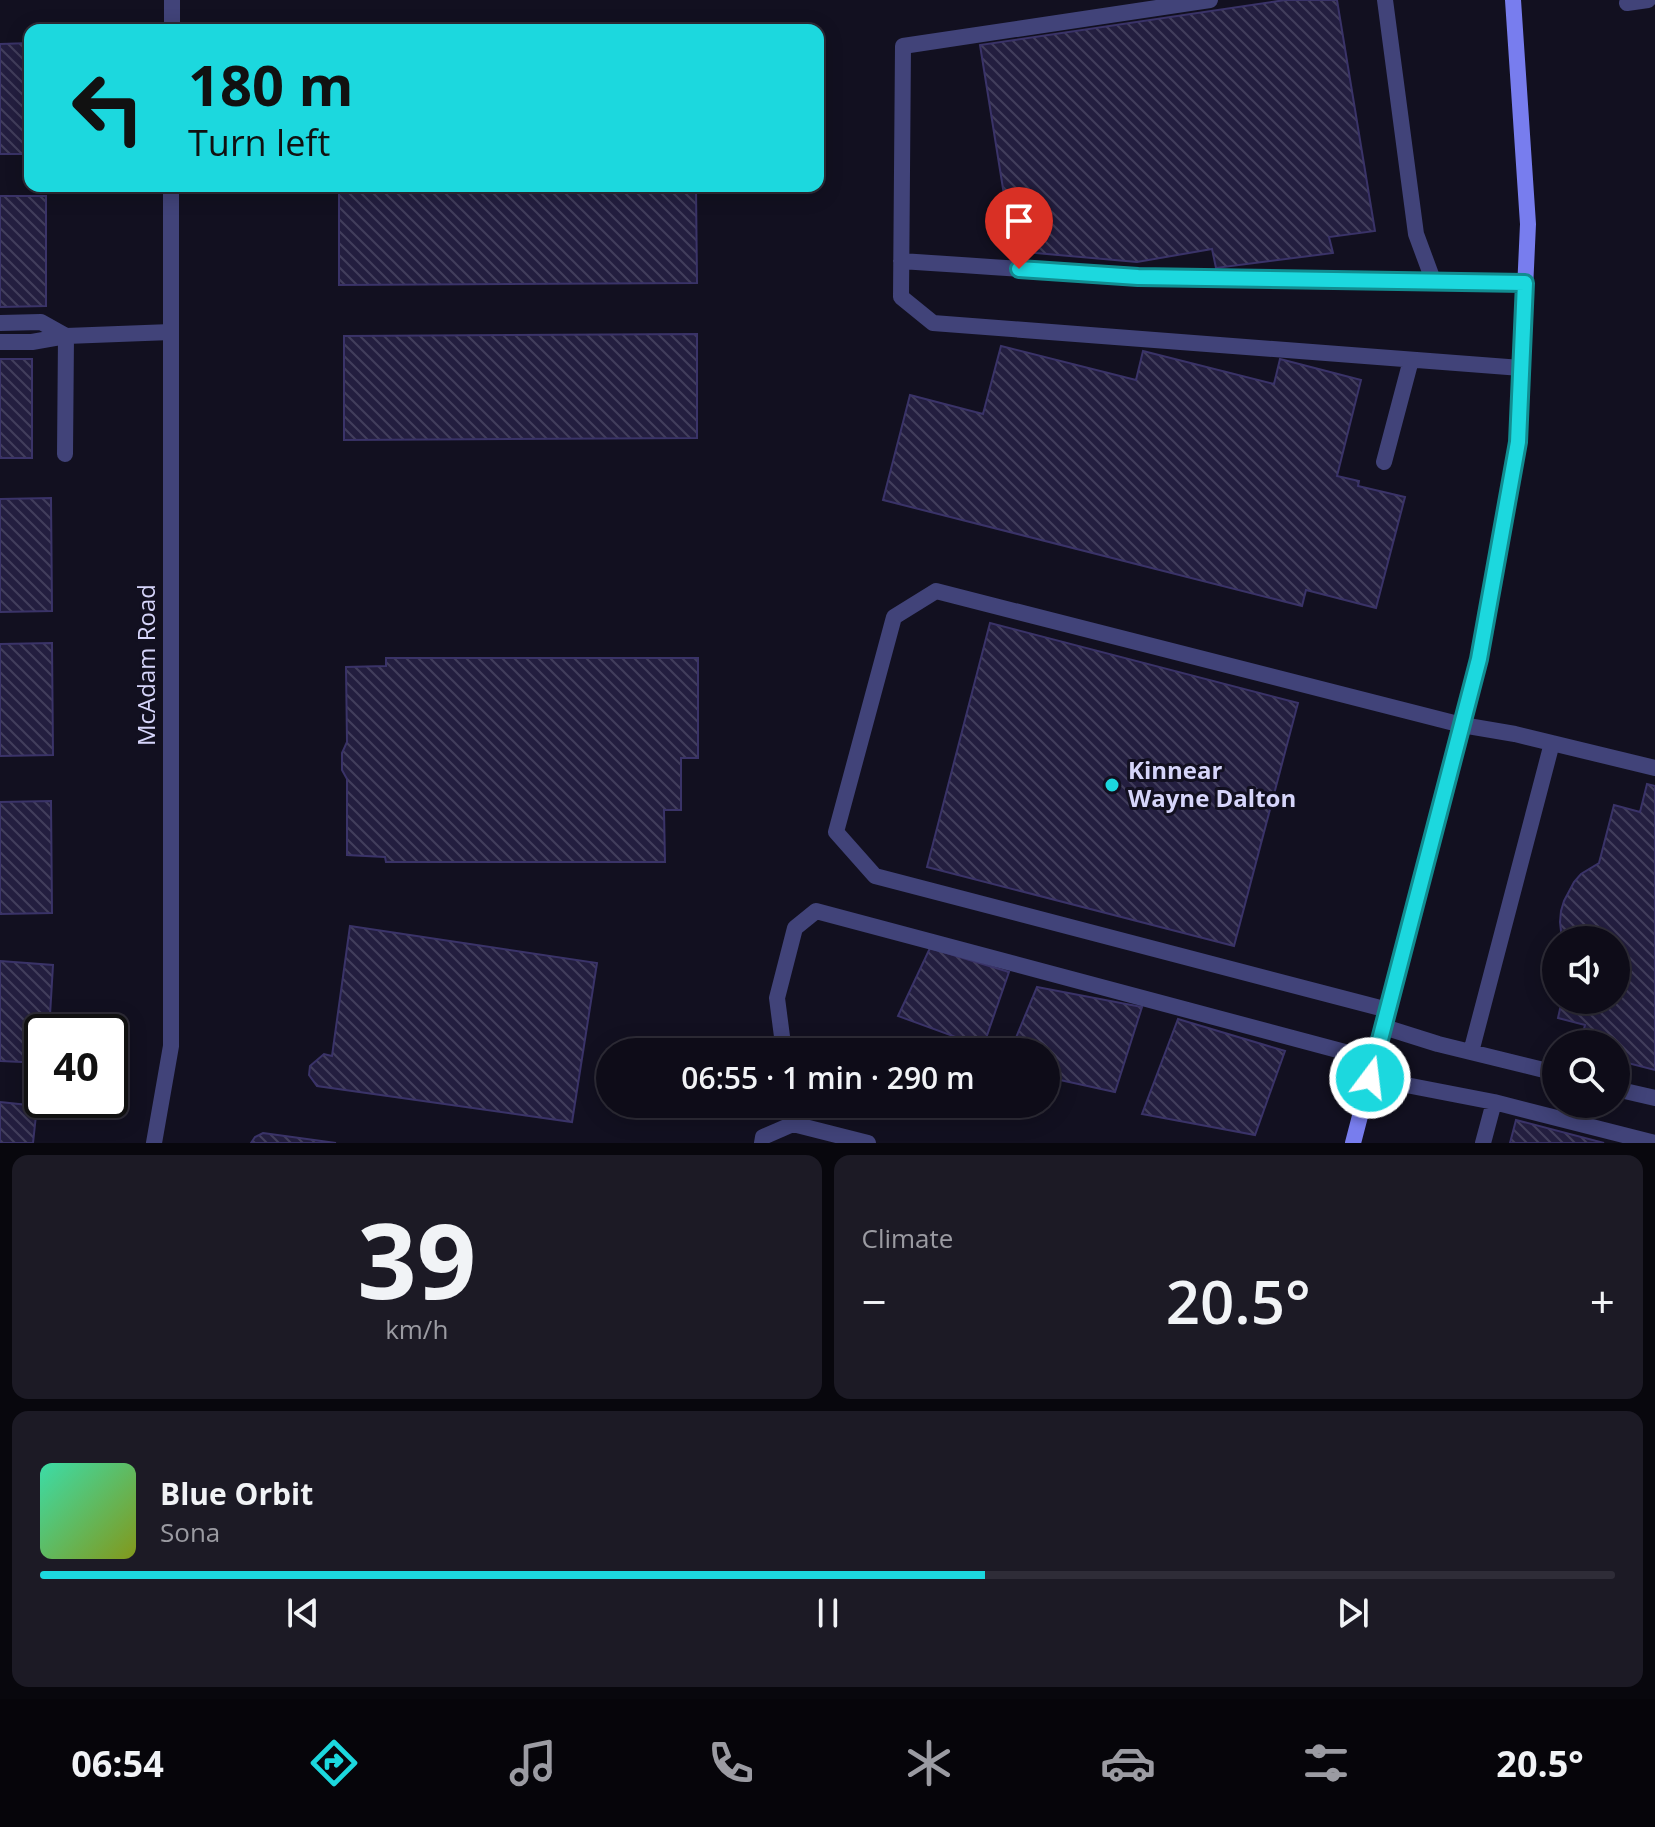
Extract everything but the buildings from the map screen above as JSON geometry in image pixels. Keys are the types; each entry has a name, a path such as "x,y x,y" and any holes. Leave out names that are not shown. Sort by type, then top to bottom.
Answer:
{"street":[{"path":"172,0 172,24"},
{"path":"1210,0 903,46 901,297 933,323 1521,368"},
{"path":"1385,0 1416,234 1433,280"},
{"path":"1353,1143 1479,659 1518,442 1528,224 1513,0"},
{"path":"1627,3 1648,0"},
{"name":"McAdam Road","path":"154,1143 171,1046 171,192"},
{"path":"901,261 1138,277 1525,283"},
{"path":"0,323 41,322 66,336"},
{"path":"0,342 171,332"},
{"path":"65,454 66,336"},
{"path":"1384,462 1411,360"},
{"path":"1388,1010 875,876 836,832 894,617 936,591 1462,725 1515,734 1655,768"},
{"path":"1471,1052 1552,743"},
{"path":"782,1038 777,998 795,928 816,911 1375,1060"},
{"path":"1384,1027 1542,1070"},
{"path":"1370,1078 1494,1102 1655,1143"},
{"path":"1630,1092 1655,1098"},
{"path":"1483,1143 1494,1102"},
{"path":"792,1118 793,1124"},
{"path":"762,1143 763,1137 793,1124 868,1143"}],"place":[{"name":"Kinnear Wayne Dalton","path":"1112,785"}],"route":[{"path":"1019,269 1138,277 1525,283 1518,442 1479,659 1370,1078"}]}
